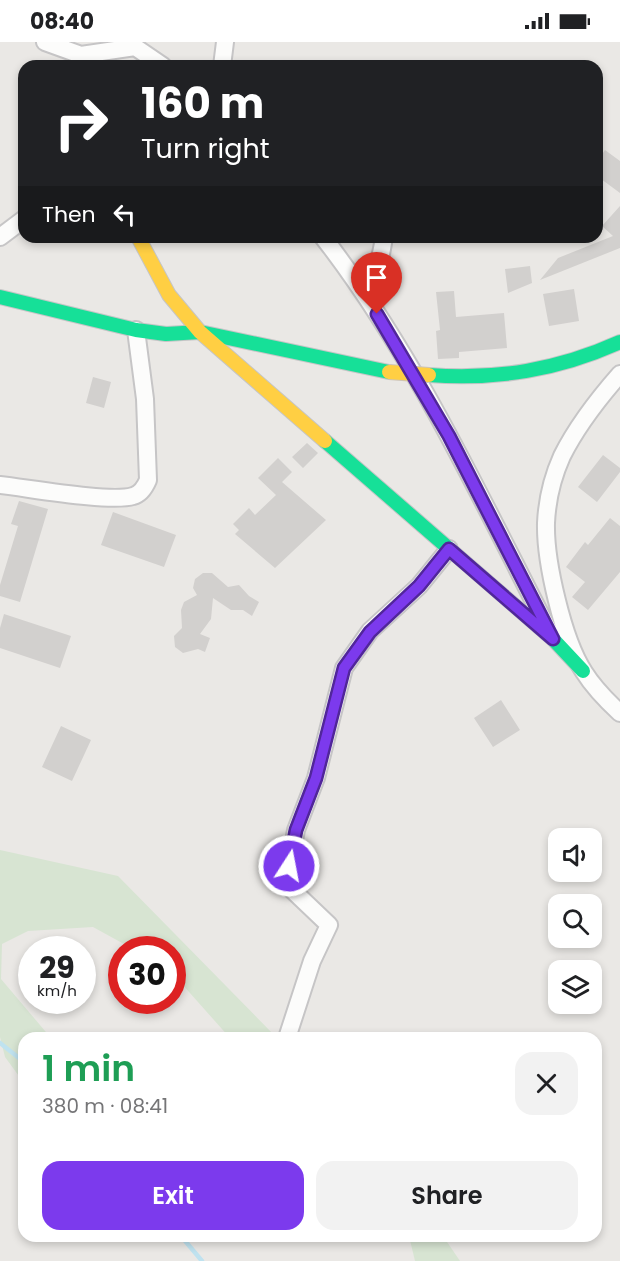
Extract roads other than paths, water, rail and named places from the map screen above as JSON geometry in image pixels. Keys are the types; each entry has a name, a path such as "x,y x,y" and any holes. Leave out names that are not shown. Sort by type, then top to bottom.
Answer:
{"main road":[{"path":"141,243 169,295 200,332 553,639 583,671"},
{"path":"0,297 136,330 166,334 222,352 437,392"},
{"path":"166,334 200,332 389,372 468,379 540,370 576,361 620,342"}],"street":[{"path":"45,42 81,55 135,47 154,60"},
{"path":"223,60 225,42"},
{"path":"0,237 18,224"},
{"path":"328,243 354,276 449,436 553,639"},
{"path":"354,276 368,274 376,267 382,243"},
{"path":"0,308 18,301"},
{"path":"0,485 104,497 131,497 145,488 148,480 146,409 136,330"},
{"path":"617,367 562,457 551,488 546,523 548,553 557,599 583,671 620,713"},
{"path":"289,1032 312,961 329,925 286,884 296,830 316,778 344,668 370,632 419,586 449,549"}],"waterway":[{"path":"0,1043 18,1057"},
{"path":"186,1242 202,1261"}]}
